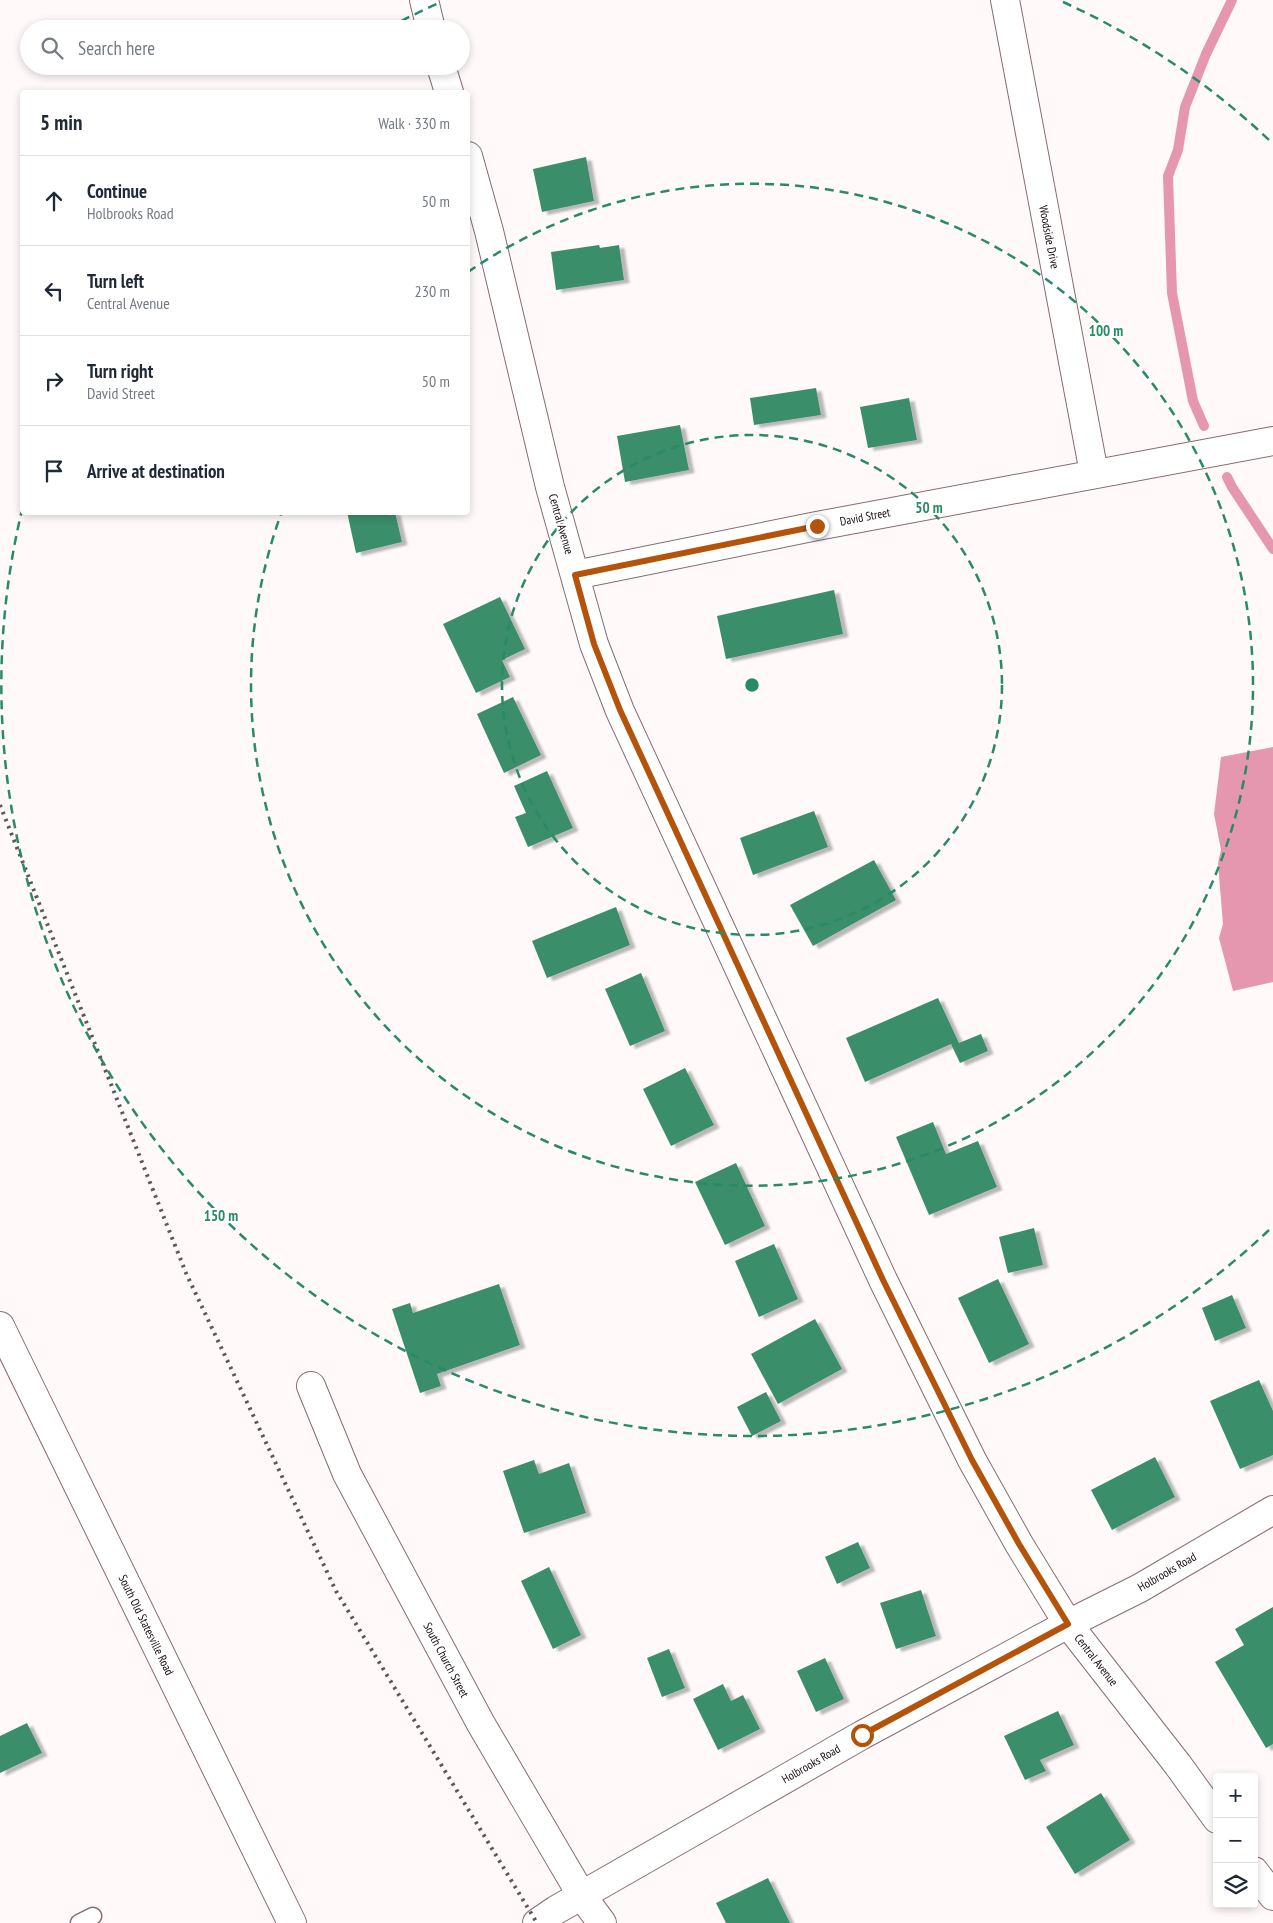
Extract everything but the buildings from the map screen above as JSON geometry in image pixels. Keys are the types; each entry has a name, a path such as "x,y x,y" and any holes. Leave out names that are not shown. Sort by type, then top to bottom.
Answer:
{"street":[{"path":"424,0 429,20"},
{"name":"Woodside Drive","path":"1005,0 1094,473"},
{"path":"444,75 448,90"},
{"name":"Central Avenue","path":"470,163 489,231 550,486 594,644 620,710 883,1280 972,1460 1019,1544 1068,1624 1216,1818"},
{"name":"David Street","path":"575,575 817,526 1273,441"},
{"name":"South Old Statesville Road","path":"0,1326 292,1923"},
{"name":"South Church Street","path":"311,1386 347,1474 481,1724 582,1896 602,1923"},
{"name":"Holbrooks Road","path":"536,1923 862,1735 1068,1624 1140,1588 1273,1510"},
{"path":"1258,1876 1273,1896"}],"shaded area":[{"path":"1273,747 1273,982 1233,991 1219,938 1223,924 1218,863 1221,850 1214,814 1221,757"}],"waterway":[{"path":"1204,426 1193,401 1172,293 1168,176 1178,150 1185,107 1206,54 1232,0"},
{"path":"1227,477 1273,549"}],"railway":[{"path":"0,805 186,1273 336,1591 537,1923"}],"route":[{"path":"817,526 575,575 594,644 620,710 883,1280 972,1460 1019,1544 1068,1624 862,1735"}]}
